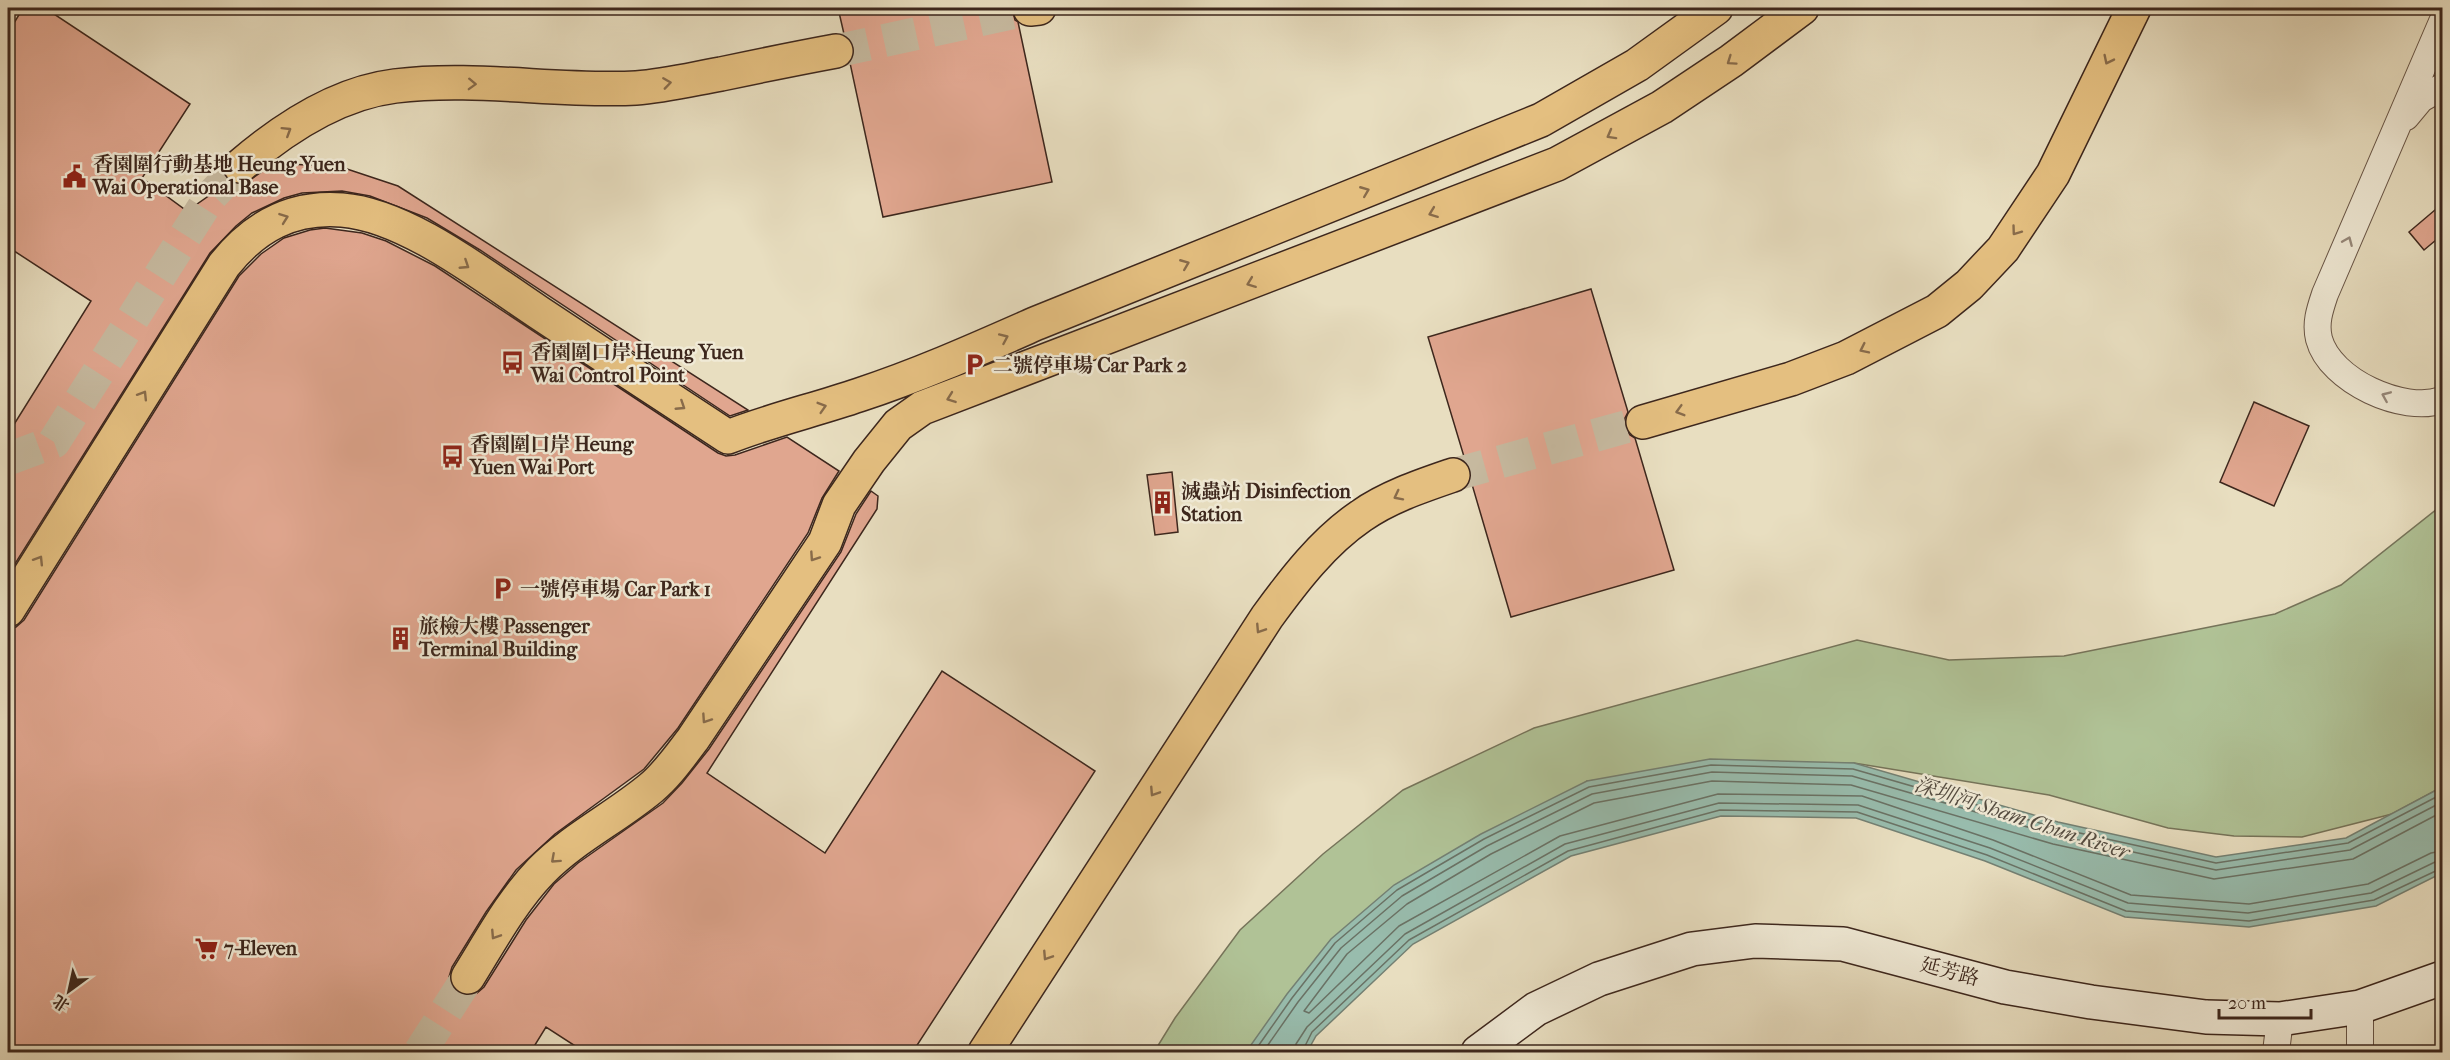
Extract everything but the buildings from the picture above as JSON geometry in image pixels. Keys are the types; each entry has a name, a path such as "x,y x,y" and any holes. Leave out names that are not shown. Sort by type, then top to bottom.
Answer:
{"highway":[{"path":"8,610 224,265 249,237 280,219 319,210 343,210 385,220 427,240 728,437 766,422 860,395 958,358 1037,323 1540,120 1637,65 1716,8"},
{"path":"468,977 523,892 540,872 575,842 652,787 674,764 825,542 839,505 869,461 898,425 922,408 1547,168 1662,107 1731,61 1802,8"},
{"path":"1643,422 1791,379 1846,358 1937,311 1969,285 2003,249 2053,174 2134,8"},
{"path":"240,166 287,129 345,100 393,86 436,83 636,88 836,51"},
{"path":"989,1045 1295,578 1328,543 1361,516 1406,492 1453,476"}],"main road":[{"name":"延芳路","path":"1478,1053 1536,1009 1599,979 1692,949 1755,941 1843,944 2005,987 2091,1002 2206,1017 2280,1019 2360,1007 2442,978"}],"street":[{"path":"2442,22 2325,294 2318,326 2319,340 2334,365 2363,385 2392,399 2409,403 2423,404 2442,400"},
{"path":"2395,132 2421,99 2442,87"},
{"path":"2360,1007 2360,1053"},
{"path":"2276,1053 2280,1019"}],"shaded area":[{"path":"2442,505 2442,787 2392,814 2302,837 2234,836 2168,828 2049,795 1854,763 1587,781 1246,1052 1154,1052 1175,1018 1240,930 1323,854 1403,790 1534,728 1857,640 1949,660 2064,656 2275,614 2341,585"}],"water":[{"name":"深圳河 Sham Chun River","path":"1710,759 1854,763 2058,822 2216,857 2346,838 2442,787 2442,873 2376,906 2249,927 2125,917 1985,861 1856,818 1721,816 1571,856 1413,944 1316,1036 1307,1052 1246,1052 1287,994 1331,939 1394,885 1481,834 1587,781"}],"tunnel":[{"path":"836,51 1030,9"},
{"path":"8,459 54,442 210,197 240,166"},
{"path":"1453,475 1643,422"},
{"path":"420,1052 468,977"}],"place":[{"name":"香園圍行動基地 Heung Yuen Wai Operational Base","path":"75,176"},
{"name":"香園圍口岸 Heung Yuen Wai Control Point","path":"513,363"},
{"name":"二號停車場 Car Park 2","path":"975,365"},
{"name":"香園圍口岸 Heung Yuen Wai Port","path":"452,456"},
{"name":"滅蟲站 Disinfection Station","path":"1163,503"},
{"name":"一號停車場 Car Park 1","path":"502,589"},
{"name":"旅檢大樓 Passenger Terminal Building","path":"401,638"},
{"name":"7-Eleven","path":"206,948"}]}
